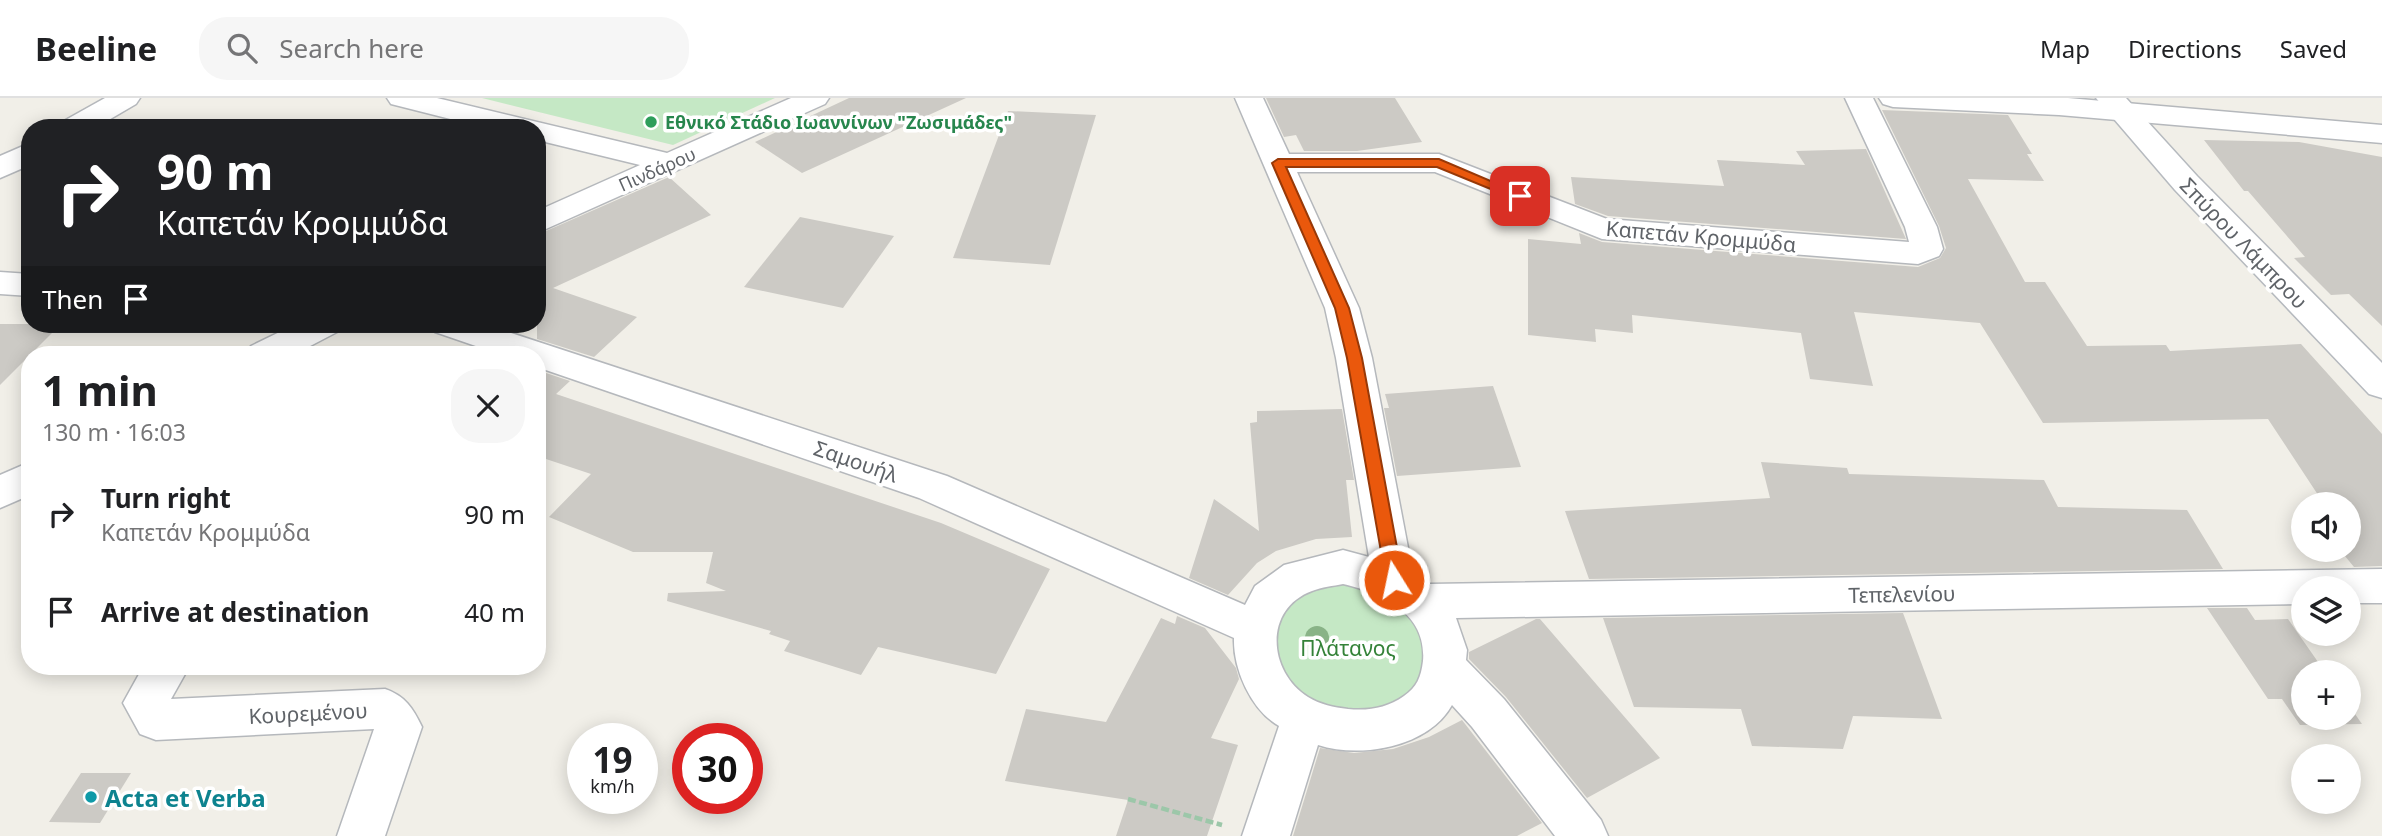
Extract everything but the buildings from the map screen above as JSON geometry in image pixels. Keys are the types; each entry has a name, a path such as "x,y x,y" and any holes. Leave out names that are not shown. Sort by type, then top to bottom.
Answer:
{"street":[{"path":"89,119 126,98"},
{"path":"401,98 486,119"},
{"name":"Πινδάρου","path":"546,219 815,98"},
{"path":"1249,98 1342,308 1409,591"},
{"name":"Καπετάν Κρομμύδα","path":"1278,163 1439,163 1602,229 1918,253 1927,249 1921,227 1859,98"},
{"path":"1893,98 2115,104 2382,134"},
{"name":"Σπύρου Λάμπρου","path":"2115,104 2186,183 2382,385"},
{"path":"546,133 670,163"},
{"path":"0,169 21,157"},
{"path":"0,283 21,284"},
{"path":"282,346 307,333"},
{"name":"Σαμουήλ","path":"474,333 513,346"},
{"name":"Σαμουήλ","path":"546,357 933,487 1254,628"},
{"path":"0,493 21,482"},
{"path":"1334,568 1359,569 1409,591 1437,620 1444,635 1446,668 1432,698 1403,721 1365,731 1345,730 1304,718 1274,695 1263,680 1253,648 1254,628 1266,601 1307,572 1334,568"},
{"name":"Τεπελενίου","path":"1409,591 2382,586"},
{"path":"1446,668 1488,713 1584,836"},
{"name":"Κουρεμένου","path":"162,675 145,703 156,720 385,709 399,727 362,836"},
{"path":"1246,831 1304,718"}],"path":[{"path":"1128,799 1246,831"}],"green space":[{"name":"Εθνικό Στάδιο Ιωαννίνων \"Ζωσιμάδες\"","path":"482,98 775,98 673,145"},
{"name":"Πλάτανος","path":"1358,580 1421,620 1427,676 1393,710 1325,713 1273,672 1266,649 1296,591"}],"place":[{"name":"Εθνικό Στάδιο Ιωαννίνων \"Ζωσιμάδες\"","path":"651,122"},
{"name":"Acta et Verba","path":"91,797"}],"route":[{"path":"1394,580 1354,358 1342,308 1278,163 1426,161 1450,167 1520,196"}]}
